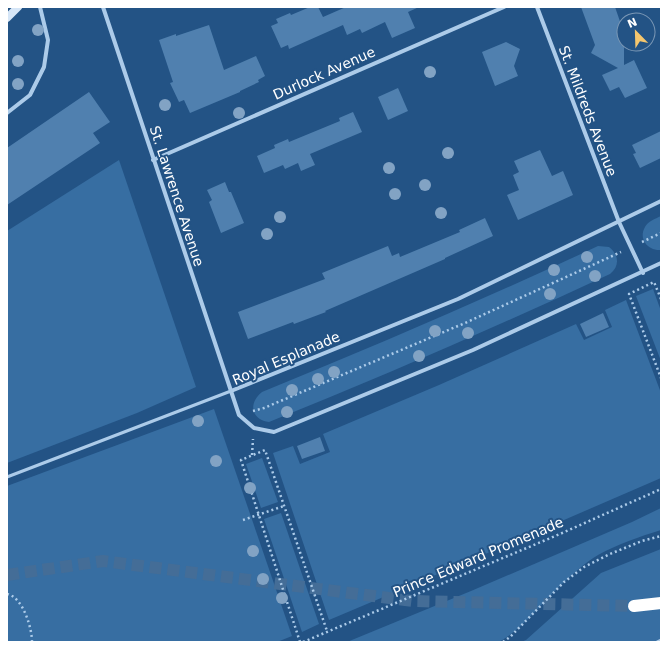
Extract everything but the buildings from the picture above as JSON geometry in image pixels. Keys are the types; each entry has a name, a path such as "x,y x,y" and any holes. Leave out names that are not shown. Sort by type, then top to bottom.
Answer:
{"highway":[{"path":"634,606 661,603"}],"street":[{"path":"7,18 18,7"},
{"path":"7,113 30,95 44,67 48,40 40,7"},
{"name":"St. Lawrence Avenue","path":"103,7 231,391"},
{"name":"Durlock Avenue","path":"153,160 504,7"},
{"name":"St. Mildreds Avenue","path":"537,7 619,222"},
{"name":"Royal Esplanade","path":"239,415 231,391 458,300 661,201"},
{"path":"619,222 643,273"},
{"path":"239,415 254,428 274,432 473,350 661,264"}],"lane":[{"path":"7,477 231,391"}],"path":[{"path":"239,415 264,408 458,326 661,233"},
{"path":"661,300 654,282 629,294 661,378"},
{"path":"252,455 254,428"},
{"path":"301,642 241,460 265,450 327,631"},
{"name":"Prince Edward Promenade","path":"301,642 552,537 661,489"},
{"path":"243,520 284,506"},
{"path":"503,642 510,637 564,582 584,566 642,541 661,536"},
{"path":"7,594 12,595 22,606 32,634 32,642"}],"shaded area":[{"path":"119,160 196,387 137,413 7,463 7,231"},
{"path":"661,216 661,250 656,250 648,246 644,240 643,231 648,223"},
{"path":"598,246 609,247 615,253 617,264 610,274 441,350 269,422 263,421 255,415 253,406 258,396 262,392 431,321"},
{"path":"653,289 661,311 661,361 636,296"},
{"path":"626,300 661,393 661,478 329,620 273,453 293,446 300,464 330,452 323,434 439,385 576,324 584,340 612,327 605,310"},
{"path":"214,409 292,636 277,642 7,642 7,486"},
{"path":"262,458 278,502 261,508 246,464"},
{"path":"661,508 661,530 621,544 593,558 578,569 524,623 499,642 347,642 471,591 632,522"},
{"path":"281,513 319,624 302,632 264,519"},
{"path":"661,549 661,642 521,642 526,640 601,573"}],"tunnel":[{"path":"7,575 103,561 412,601 634,606"}]}
